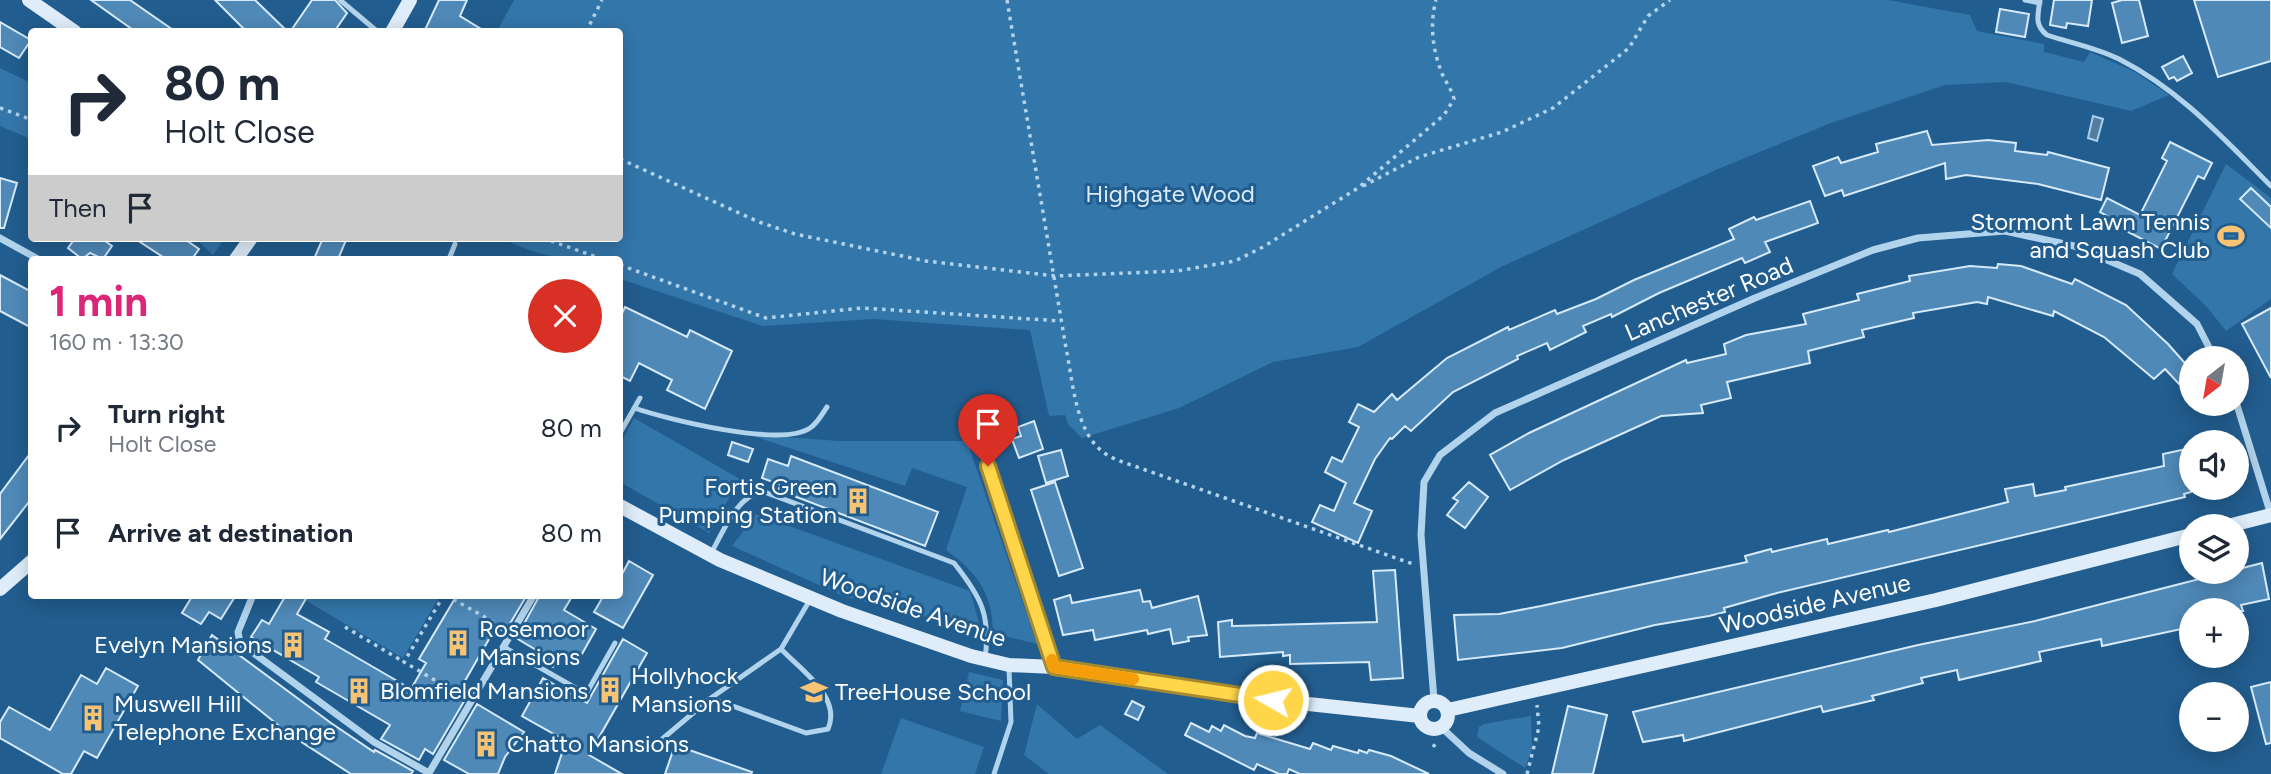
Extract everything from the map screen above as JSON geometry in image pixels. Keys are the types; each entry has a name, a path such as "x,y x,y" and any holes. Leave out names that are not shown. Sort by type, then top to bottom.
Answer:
{"street":[{"path":"29,0 69,28"},
{"path":"394,28 410,0"},
{"name":"Lanchester Road","path":"1434,700 1421,535 1423,482 1440,455 1496,414 1755,298 1873,250 1918,238 2005,231 2074,246 2140,274 2197,324 2208,346"},
{"path":"0,238 33,256"},
{"path":"2240,416 2271,515 2249,521"},
{"path":"988,466 1054,667"},
{"name":"Woodside Avenue","path":"623,508 710,555 811,598 985,660 1054,667 1299,704 1420,716 1427,727 1441,727"},
{"name":"Woodside Avenue","path":"1448,710 1936,600 2179,538"},
{"path":"0,589 28,564"},
{"path":"251,599 238,632 240,643 374,742 430,774 532,599"},
{"path":"1420,716 1422,707 1434,700 1442,703 1448,710 1448,716 1441,727 1448,737 1503,774"}],"lane":[{"path":"340,0 373,28"},
{"path":"2025,0 2040,1 2037,20 2040,30 2047,35 2117,58 2171,89 2271,186"},
{"path":"450,256 455,244"},
{"path":"623,428 640,398"},
{"path":"634,408 729,430 767,434 798,433 809,429 827,407"},
{"path":"710,555 740,503 750,494 762,491 941,558 954,563 971,584 983,608 989,632 985,660"},
{"path":"661,740 710,698 781,649 811,598"},
{"path":"504,647 586,694 615,643"},
{"path":"710,698 806,733 828,729 832,710 827,698 781,649"},
{"path":"994,774 1011,722 1009,664"}],"path":[{"path":"588,28 601,0"},
{"path":"1007,0 1077,405 1092,439 1110,457 1409,564"},
{"path":"1358,188 1444,115 1454,99 1440,70 1433,38 1432,15 1436,0"},
{"path":"623,160 735,211 796,234 926,261 1055,276 1177,271 1234,261 1263,247 1358,188 1419,157 1502,132 1553,108 1629,48 1648,16 1670,0"},
{"path":"0,108 28,118"},
{"path":"554,242 594,256"},
{"path":"623,266 766,317 862,308 1061,321"},
{"path":"404,662 443,599"},
{"path":"452,599 512,633"},
{"path":"345,627 472,701"},
{"path":"1527,774 1539,726 1536,692"}],"green space":[{"name":"Highgate Wood","path":"514,0 1888,0 1970,15 1977,31 2044,44 2044,52 2084,62 2090,52 2135,72 2169,95 2131,111 2006,82 1945,85 1831,123 1718,169 1501,267 1358,347 1273,362 1179,408 1082,438 1068,424 1065,415 1049,416 1030,330 873,319 763,326 623,280 623,256 553,256 510,242 623,242 623,28 499,28"},
{"path":"0,68 28,82 28,138 0,126"},
{"name":"Stormont Lawn Tennis and Squash Club","path":"2226,164 2271,198 2271,299 2226,331 2206,306 2172,274"},
{"path":"199,242 222,242 213,255"},
{"path":"634,418 740,479 709,533 623,484 623,438"},
{"path":"747,434 839,441 967,441 1037,644 993,633 990,607 981,585 957,558 946,550 967,487 912,468 905,486"},
{"path":"756,514 970,591 981,630 846,597 732,546"},
{"path":"306,599 438,599 403,658"},
{"path":"969,672 1003,680 1001,721 960,711"},
{"path":"1037,704 1077,739 1100,725 1168,774 1049,774 1024,755"},
{"path":"1531,716 1532,750 1525,768 1477,737 1479,727 1484,724"},
{"path":"901,718 984,747 975,774 881,774"}],"shaded area":[{"path":"2093,116 2103,119 2097,141 2088,138"}],"building":[{"path":"91,0 130,0 170,28 130,28"},
{"path":"215,0 255,0 284,28 243,28"},
{"path":"312,0 335,0 347,13 337,28 293,28"},
{"path":"439,0 467,0 460,16 480,28 426,28"},
{"path":"2054,0 2092,0 2088,26 2067,23 2066,28 2050,25"},
{"path":"2139,0 2148,36 2122,43 2112,3"},
{"path":"2194,0 2271,0 2271,61 2218,77"},
{"path":"2000,9 2029,14 2025,37 1996,32"},
{"path":"0,22 28,38 28,44 19,58 0,47"},
{"path":"2183,56 2192,73 2177,81 2174,77 2169,79 2162,67"},
{"path":"1927,131 1932,145 1988,140 2016,143 2015,151 2047,155 2048,152 2109,168 2101,200 2038,184 1966,175 1946,179 1945,163 1844,196 1842,190 1825,196 1813,166 1838,157 1841,163 1878,152 1876,144"},
{"path":"2170,142 2212,163 2204,179 2198,176 2161,249 2105,220 2107,216 2100,212 2107,198 2140,215 2167,161 2162,158"},
{"path":"0,178 17,183 4,228 0,228"},
{"path":"2251,188 2271,207 2271,228 2240,199"},
{"path":"1810,201 1818,223 1765,242 1770,252 1745,263 1742,258 1659,293 1612,317 1611,314 1583,326 1586,332 1550,350 1547,343 1517,356 1518,359 1453,392 1411,431 1405,426 1390,438 1375,459 1354,503 1372,511 1358,543 1312,522 1320,505 1334,511 1346,483 1325,472 1332,457 1342,462 1359,427 1349,422 1358,404 1374,412 1392,394 1397,400 1447,358 1508,327 1509,330 1555,310 1557,314 1596,299 1634,280 1734,239 1729,229 1754,217 1756,220"},
{"path":"72,242 106,242 112,246 105,256 90,253 78,256 68,248"},
{"path":"140,242 189,242 199,249 194,256 161,256"},
{"path":"321,242 345,242 339,256 315,256"},
{"path":"1998,264 2021,266 2072,284 2075,279 2126,305 2179,356 2179,384 2165,369 2154,379 2104,337 2054,311 2053,316 1988,297 1987,304 1977,302 1913,313 1914,318 1862,330 1864,337 1808,351 1810,363 1727,382 1731,398 1701,405 1703,413 1661,416 1564,460 1510,490 1490,455 1529,433 1686,360 1687,363 1726,354 1724,344 1746,335 1806,324 1803,314 1859,300 1857,294 1910,281 1909,276 1970,266 1997,268"},
{"path":"0,275 28,290 28,326 0,311"},
{"path":"625,307 687,337 690,330 732,351 705,409 667,390 672,380 639,363 630,381 623,378"},
{"path":"2271,308 2271,378 2242,324"},
{"path":"1034,421 1043,449 1019,458 1012,439 1021,436 1018,427"},
{"path":"732,442 753,449 748,462 728,455"},
{"path":"1061,450 1068,476 1046,483 1038,456"},
{"path":"2179,451 2179,498 1777,593 1724,608 1725,612 1709,616 1655,625 1562,648 1458,660 1454,615 1499,614 1541,606 1747,562 1745,556 1771,549 1772,552 1827,539 1828,544 1888,530 1889,532 2008,502 2005,489 2033,484 2035,496 2164,466 2163,454"},
{"path":"28,456 28,503 0,539 0,494"},
{"name":"Fortis Green Pumping Station","path":"791,456 938,512 925,546 778,490 781,485 762,478 768,459 788,466"},
{"path":"1055,482 1083,568 1059,576 1031,490"},
{"path":"1469,482 1488,497 1465,528 1447,515 1458,501 1453,498"},
{"path":"629,561 653,575 623,628 594,612 602,599 623,599 623,572"},
{"path":"2262,563 2269,599 2249,603 2249,598 2179,598 2179,630 2102,646 2101,639 2039,652 2041,661 1959,680 1957,670 1921,678 1923,683 1872,696 1874,700 1823,712 1821,706 1684,741 1683,735 1643,742 1633,712 1918,645 2035,621 2180,584 2249,584 2249,566"},
{"path":"1395,570 1403,678 1371,680 1369,662 1290,664 1290,655 1283,656 1283,652 1220,657 1218,622 1232,620 1232,626 1377,622 1373,571"},
{"path":"1140,590 1143,602 1150,601 1152,608 1198,596 1207,635 1188,637 1189,641 1173,644 1170,629 1148,634 1147,630 1095,640 1093,630 1063,635 1054,600 1070,595 1072,603"},
{"path":"191,599 234,599 221,619 209,612 201,624 182,613"},
{"path":"284,599 306,599 297,614 329,632 325,639 411,689 426,663 419,659 455,599 525,599 505,632 496,627 458,693 466,698 433,754 425,749 419,760 381,739 390,725 316,682 319,677 251,637 262,620 269,624"},
{"path":"538,599 571,599 564,610 596,629 578,661 562,652 553,667 538,659 541,653 516,638"},
{"path":"212,635 331,723 374,752 375,750 413,771 411,774 351,774 289,734 198,660"},
{"name":"Hollyhock Mansions","path":"623,639 647,653 589,755 622,774 555,774 566,741 522,716 543,678 587,703"},
{"name":"Muswell Hill Telephone Exchange","path":"106,668 138,686 97,758 84,751 71,774 63,774 0,738 0,722 9,707 50,730 81,675 97,684"},
{"path":"2271,682 2271,743 2266,744 2251,687"},
{"path":"1132,701 1144,707 1138,720 1125,714"},
{"name":"Chatto Mansions","path":"477,704 524,732 505,757 498,774 469,774 444,760"},
{"path":"1568,706 1607,715 1593,774 1552,774"},
{"path":"1191,723 1209,732 1212,726 1221,731 1224,725 1245,736 1255,738 1257,733 1310,749 1313,743 1331,750 1333,746 1358,753 1359,750 1367,753 1369,750 1391,756 1429,774 1300,774 1289,769 1287,774 1279,774 1257,764 1254,770 1185,735"},
{"path":"675,745 752,772 665,774"}],"slow traffic":[{"path":"1052,660 1054,667 1133,679"}],"place":[{"name":"Stormont Lawn Tennis and Squash Club","path":"2231,236"},
{"name":"Fortis Green Pumping Station","path":"858,501"},
{"name":"Rosemoor Mansions","path":"458,643"},
{"name":"Evelyn Mansions","path":"293,645"},
{"name":"Hollyhock Mansions","path":"610,690"},
{"name":"Blomfield Mansions","path":"359,691"},
{"name":"TreeHouse School","path":"814,692"},
{"name":"Muswell Hill Telephone Exchange","path":"93,718"},
{"name":"Chatto Mansions","path":"486,744"}],"route":[{"path":"988,466 1054,667 1273,700"}]}
